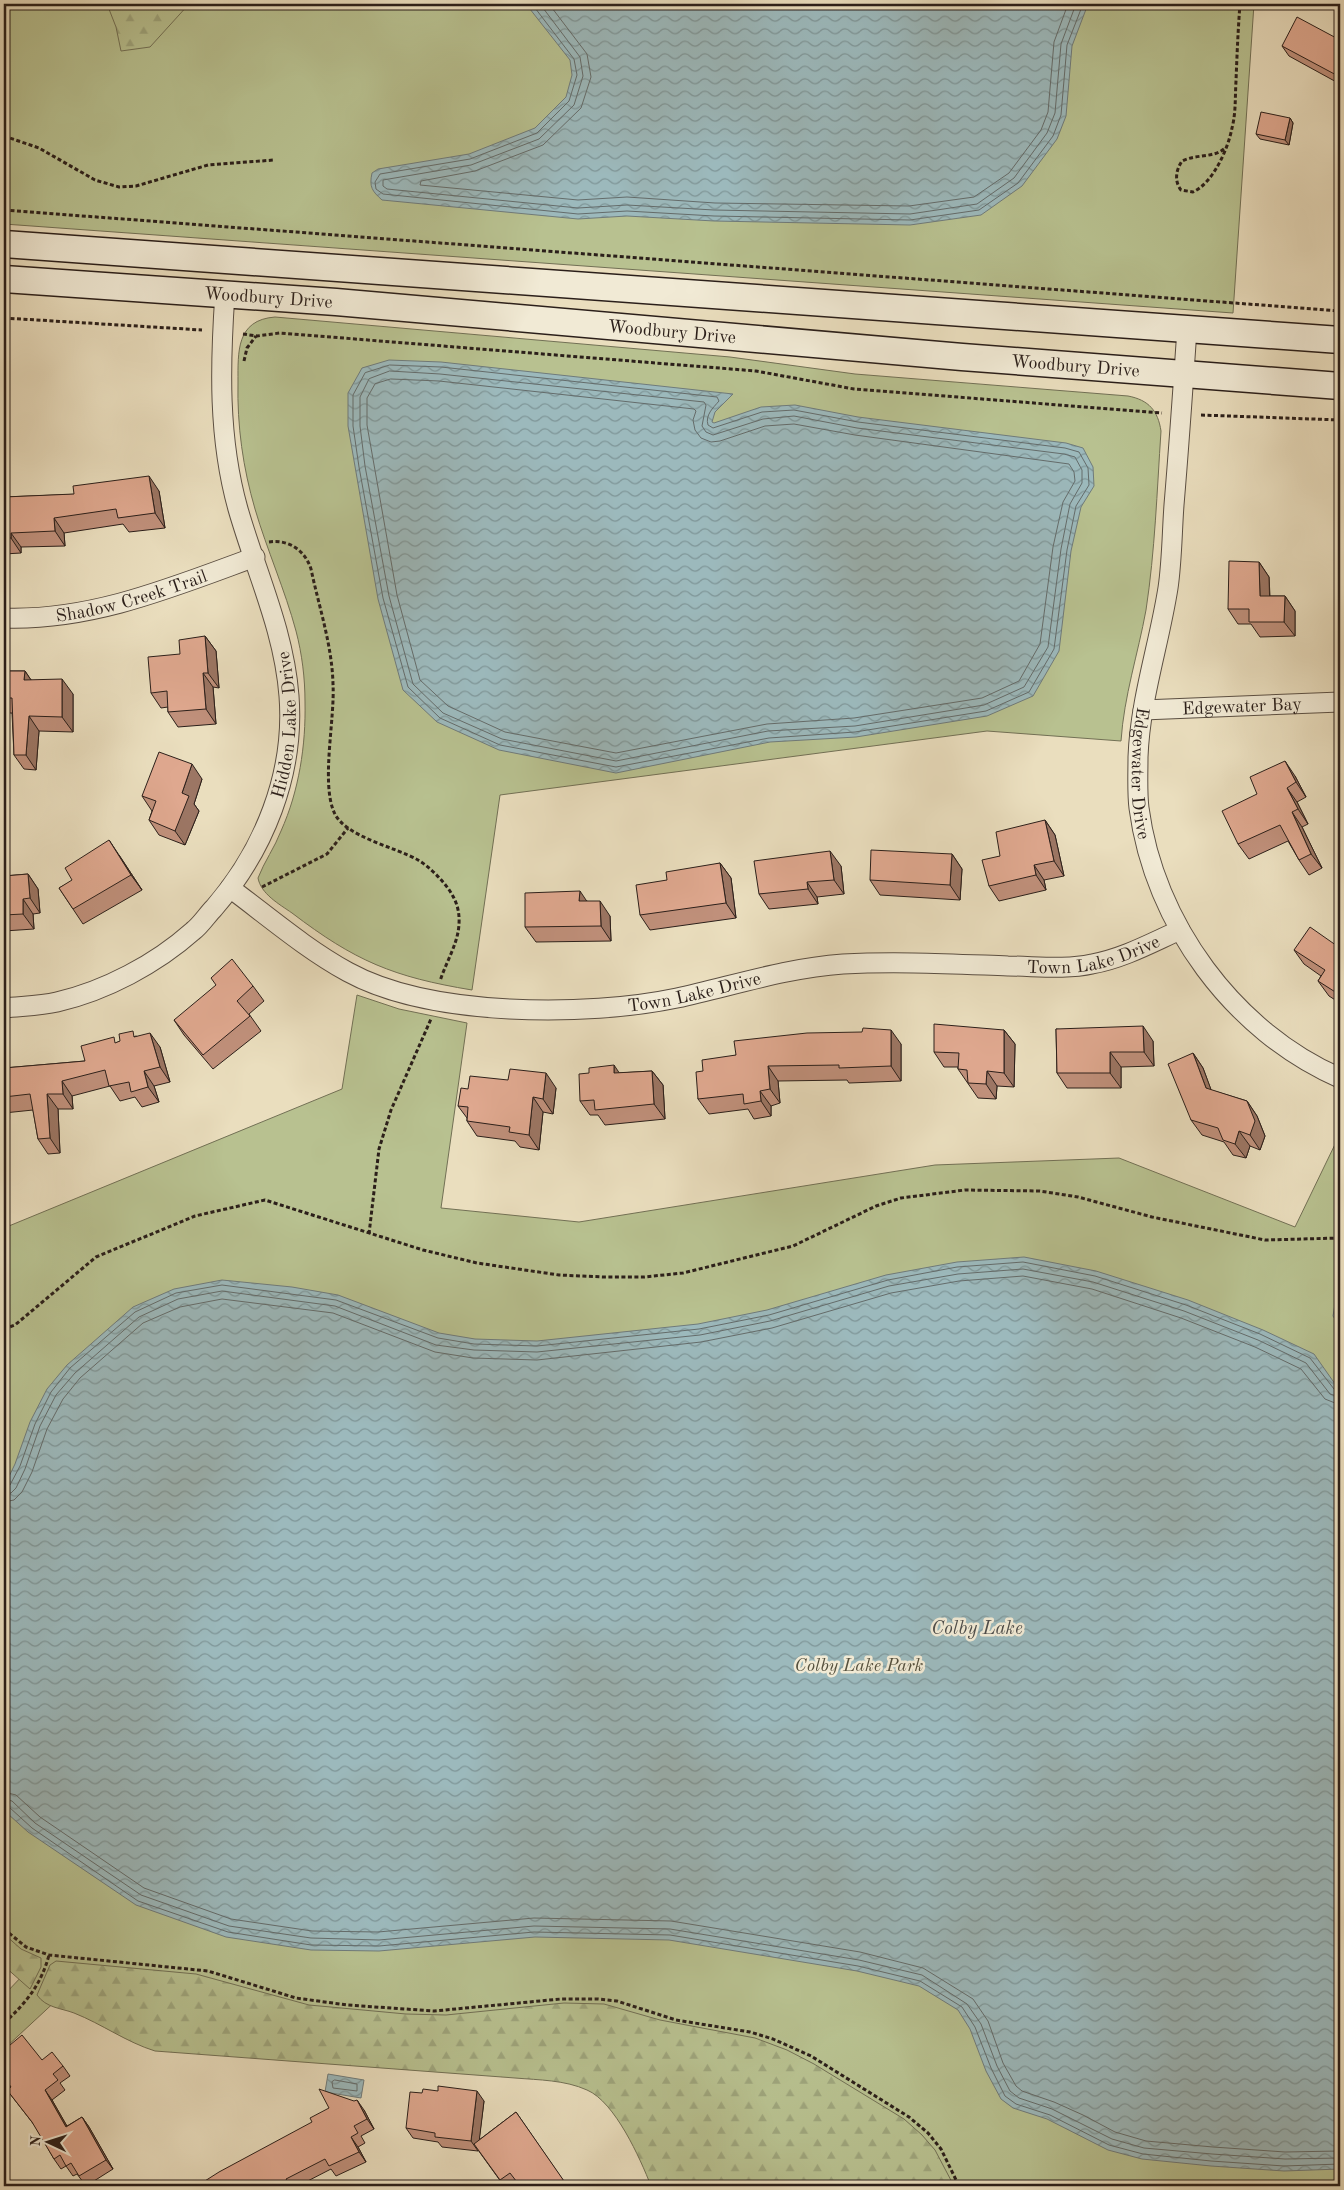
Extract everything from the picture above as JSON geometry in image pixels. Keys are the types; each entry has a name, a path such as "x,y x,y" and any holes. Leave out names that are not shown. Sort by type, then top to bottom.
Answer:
{"main road":[{"name":"Woodbury Drive","path":"4,244 1340,340"},
{"name":"Woodbury Drive","path":"4,279 224,293 1184,375 1340,386"}],"street":[{"name":"Hidden Lake Drive","path":"4,1008 57,1002 104,985 151,962 194,930 230,888 256,848 270,818 281,781 288,742 289,698 283,651 272,608 238,509 229,470 221,369 224,293"},
{"name":"Edgewater Drive","path":"1187,329 1168,587 1143,710 1138,756 1139,807 1149,855 1180,930 1205,969 1238,1008 1280,1045 1340,1078"},
{"name":"Shadow Creek Trail","path":"4,618 74,614 137,600 253,552"},
{"name":"Edgewater Bay","path":"1143,710 1340,702"},
{"name":"Town Lake Drive","path":"230,888 310,948 350,973 392,989 436,1001 508,1008 579,1010 628,1007 678,998 790,971 838,965 885,962 1054,967 1090,965 1125,956 1180,930"}],"path":[{"path":"1224,149 1217,153 1196,156 1182,161 1177,170 1176,177 1177,184 1181,190 1189,193 1198,190 1215,168 1224,149 1231,132 1234,113 1240,4"},
{"path":"4,136 39,148 95,180 119,187 136,186 208,165 274,160"},
{"path":"4,210 1340,311"},
{"path":"4,318 191,329"},
{"path":"243,368 247,348 257,336 280,333 756,371 854,388 1181,415 1340,420"},
{"path":"269,534 271,541"},
{"path":"253,552 271,541 284,542 297,548 306,556 311,569 333,673 330,798 337,818 348,828 417,859 434,872 451,891 458,904 459,922 456,940 441,979"},
{"path":"230,888 264,887 294,873 327,854 348,828"},
{"path":"369,1234 379,1149 391,1110 407,1070 430,1023"},
{"path":"4,1329 15,1325 96,1257 195,1216 265,1200 369,1234 477,1263 560,1275 644,1277 684,1272 793,1246 876,1206 901,1198 965,1190 1040,1191 1078,1197 1152,1216 1265,1240 1340,1238"},
{"path":"4,1929 26,1947 49,1956 208,1971 296,1998 396,2010 434,2011 561,1999 607,2000 670,2018 756,2033 811,2056 909,2117 928,2133 941,2149 959,2186"},
{"path":"4,2023 33,1993 43,1975 49,1956"}],"green space":[{"path":"4,4 1254,4 1233,313 4,224"},
{"path":"107,4 189,4 150,47 121,51 116,27"},
{"path":"275,317 730,357 855,374 1128,396 1142,400 1155,412 1161,431 1152,566 1143,626 1125,708 1121,741 987,731 500,795 472,990 397,973 356,955 315,930 276,902 263,889 258,878 279,837 297,784 303,751 305,718 304,675 298,640 287,600 251,494 244,462 239,415 238,360 242,339 246,331 253,324 262,319"},
{"name":"Colby Lake","path":"357,995 399,1009 467,1023 441,1208 579,1222 935,1165 1119,1158 1295,1227 1340,1134 1340,2186 671,2186 607,2076 60,1997 4,2049 4,1995 25,1973 4,1955 4,1228 342,1089"},
{"path":"4,1934 21,1949 41,1958 41,1967 30,1989 4,1966"},
{"path":"56,1961 196,1974 309,2005 406,2014 446,2015 564,2003 604,2004 660,2020 755,2038 787,2050 814,2064 904,2119 935,2150 954,2186 651,2186 633,2146 617,2118 597,2096 587,2090 561,2082 543,2080 155,2051 134,2043 84,2017 45,2003 37,1995 50,1965"}],"water":[{"path":"526,4 1088,4 1072,46 1066,116 1057,139 1022,186 981,215 910,225 714,221 627,216 578,219 382,200 371,185 372,173 378,169 469,154 535,128 566,97 572,75 570,60"},
{"path":"389,360 441,362 733,394 715,412 712,422 714,423 761,407 795,405 858,417 1066,443 1083,448 1093,467 1094,486 1081,507 1071,551 1059,651 1033,696 987,716 856,737 770,742 616,773 499,750 437,722 403,690 378,599 348,426 348,393 362,368"},
{"name":"Colby Lake","path":"1024,1257 1096,1271 1188,1300 1263,1330 1314,1354 1340,1391 1340,2169 1284,2171 1211,2166 1142,2159 1108,2150 1047,2119 1013,2108 1001,2099 986,2071 970,2029 958,2010 919,1986 857,1971 669,1940 535,1937 379,1951 311,1950 226,1937 136,1905 28,1832 8,1814 4,1807 4,1487 15,1464 30,1422 47,1389 67,1365 133,1307 174,1289 222,1280 292,1287 338,1295 439,1333 475,1339 537,1341 698,1324 767,1310 886,1275 957,1262"},
{"path":"1340,1298 1340,1327 1333,1316 1335,1304"},
{"path":"328,2074 364,2080 361,2098 325,2092"}],"building":[{"path":"1297,17 1340,40 1340,77 1282,46"},
{"path":"1261,112 1290,118 1285,140 1256,134"},
{"path":"149,476 155,513 118,518 116,509 54,518 55,531 11,533 11,538 4,538 4,497 74,494 73,486"},
{"path":"1229,561 1259,562 1260,596 1285,596 1284,622 1249,622 1249,609 1228,609"},
{"path":"205,636 208,673 203,673 206,709 168,712 167,691 151,693 148,657 180,654 179,640"},
{"path":"4,671 25,671 24,680 62,679 62,717 29,716 26,755 14,755 12,698 4,698"},
{"path":"159,752 192,764 182,793 189,796 175,831 149,820 156,801 142,796"},
{"path":"1285,761 1296,782 1287,788 1298,809 1292,812 1311,854 1299,860 1280,825 1238,844 1222,811 1257,794 1250,777"},
{"path":"1045,820 1054,861 1034,865 1036,875 989,886 982,860 1000,856 996,832"},
{"path":"109,840 131,875 73,909 59,888 72,880 65,868"},
{"path":"871,850 952,854 950,885 870,880"},
{"path":"830,851 834,880 807,882 808,889 759,894 754,861"},
{"path":"720,863 726,903 640,915 636,885 667,880 666,872"},
{"path":"28,874 30,898 23,899 23,914 4,915 4,876"},
{"path":"580,891 579,901 600,901 601,926 525,927 525,893"},
{"path":"1310,927 1340,948 1340,995 1318,981 1325,970 1294,950"},
{"path":"232,959 253,986 237,1001 250,1016 203,1055 174,1020 216,985 211,978"},
{"path":"934,1024 1004,1030 1004,1073 987,1071 986,1084 968,1083 967,1070 958,1069 959,1053 934,1052"},
{"path":"1143,1026 1144,1052 1110,1052 1110,1073 1057,1073 1056,1029"},
{"path":"863,1028 891,1030 891,1066 839,1068 839,1065 768,1066 770,1089 760,1091 761,1101 744,1104 743,1094 698,1099 696,1072 703,1071 702,1060 736,1055 734,1041 807,1033 862,1032"},
{"path":"133,1031 134,1037 150,1033 160,1067 144,1071 148,1087 131,1092 129,1082 109,1086 105,1070 62,1081 63,1094 47,1094 50,1138 38,1139 30,1094 4,1097 4,1068 85,1061 81,1046 114,1037 115,1043 120,1041 119,1034"},
{"path":"1193,1053 1206,1088 1247,1101 1255,1121 1250,1135 1239,1131 1235,1144 1223,1140 1218,1128 1191,1120 1168,1064"},
{"path":"614,1065 614,1073 652,1071 654,1104 595,1110 594,1100 580,1101 579,1074 589,1073 589,1068"},
{"path":"510,1069 546,1073 543,1099 533,1097 529,1135 509,1132 510,1127 467,1121 468,1107 458,1106 461,1088 468,1089 470,1076 508,1080"},
{"path":"22,2035 42,2060 52,2052 63,2066 53,2074 58,2080 45,2090 66,2127 82,2117 106,2160 79,2176 71,2163 66,2166 60,2155 54,2159 32,2122 7,2090 11,2087 4,2077 4,2050"},
{"path":"438,2086 477,2091 471,2141 435,2137 435,2133 406,2128 410,2092 422,2093 423,2089 438,2091"},
{"path":"319,2089 354,2101 357,2100 367,2119 354,2126 358,2133 351,2137 359,2152 329,2166 325,2159 286,2179 290,2186 197,2186 219,2172 312,2122 310,2118 329,2108"},
{"path":"516,2112 564,2181 557,2186 520,2186 510,2173 500,2180 474,2144"}],"park label":[{"name":"Colby Lake Park","path":"859,1665"}]}
